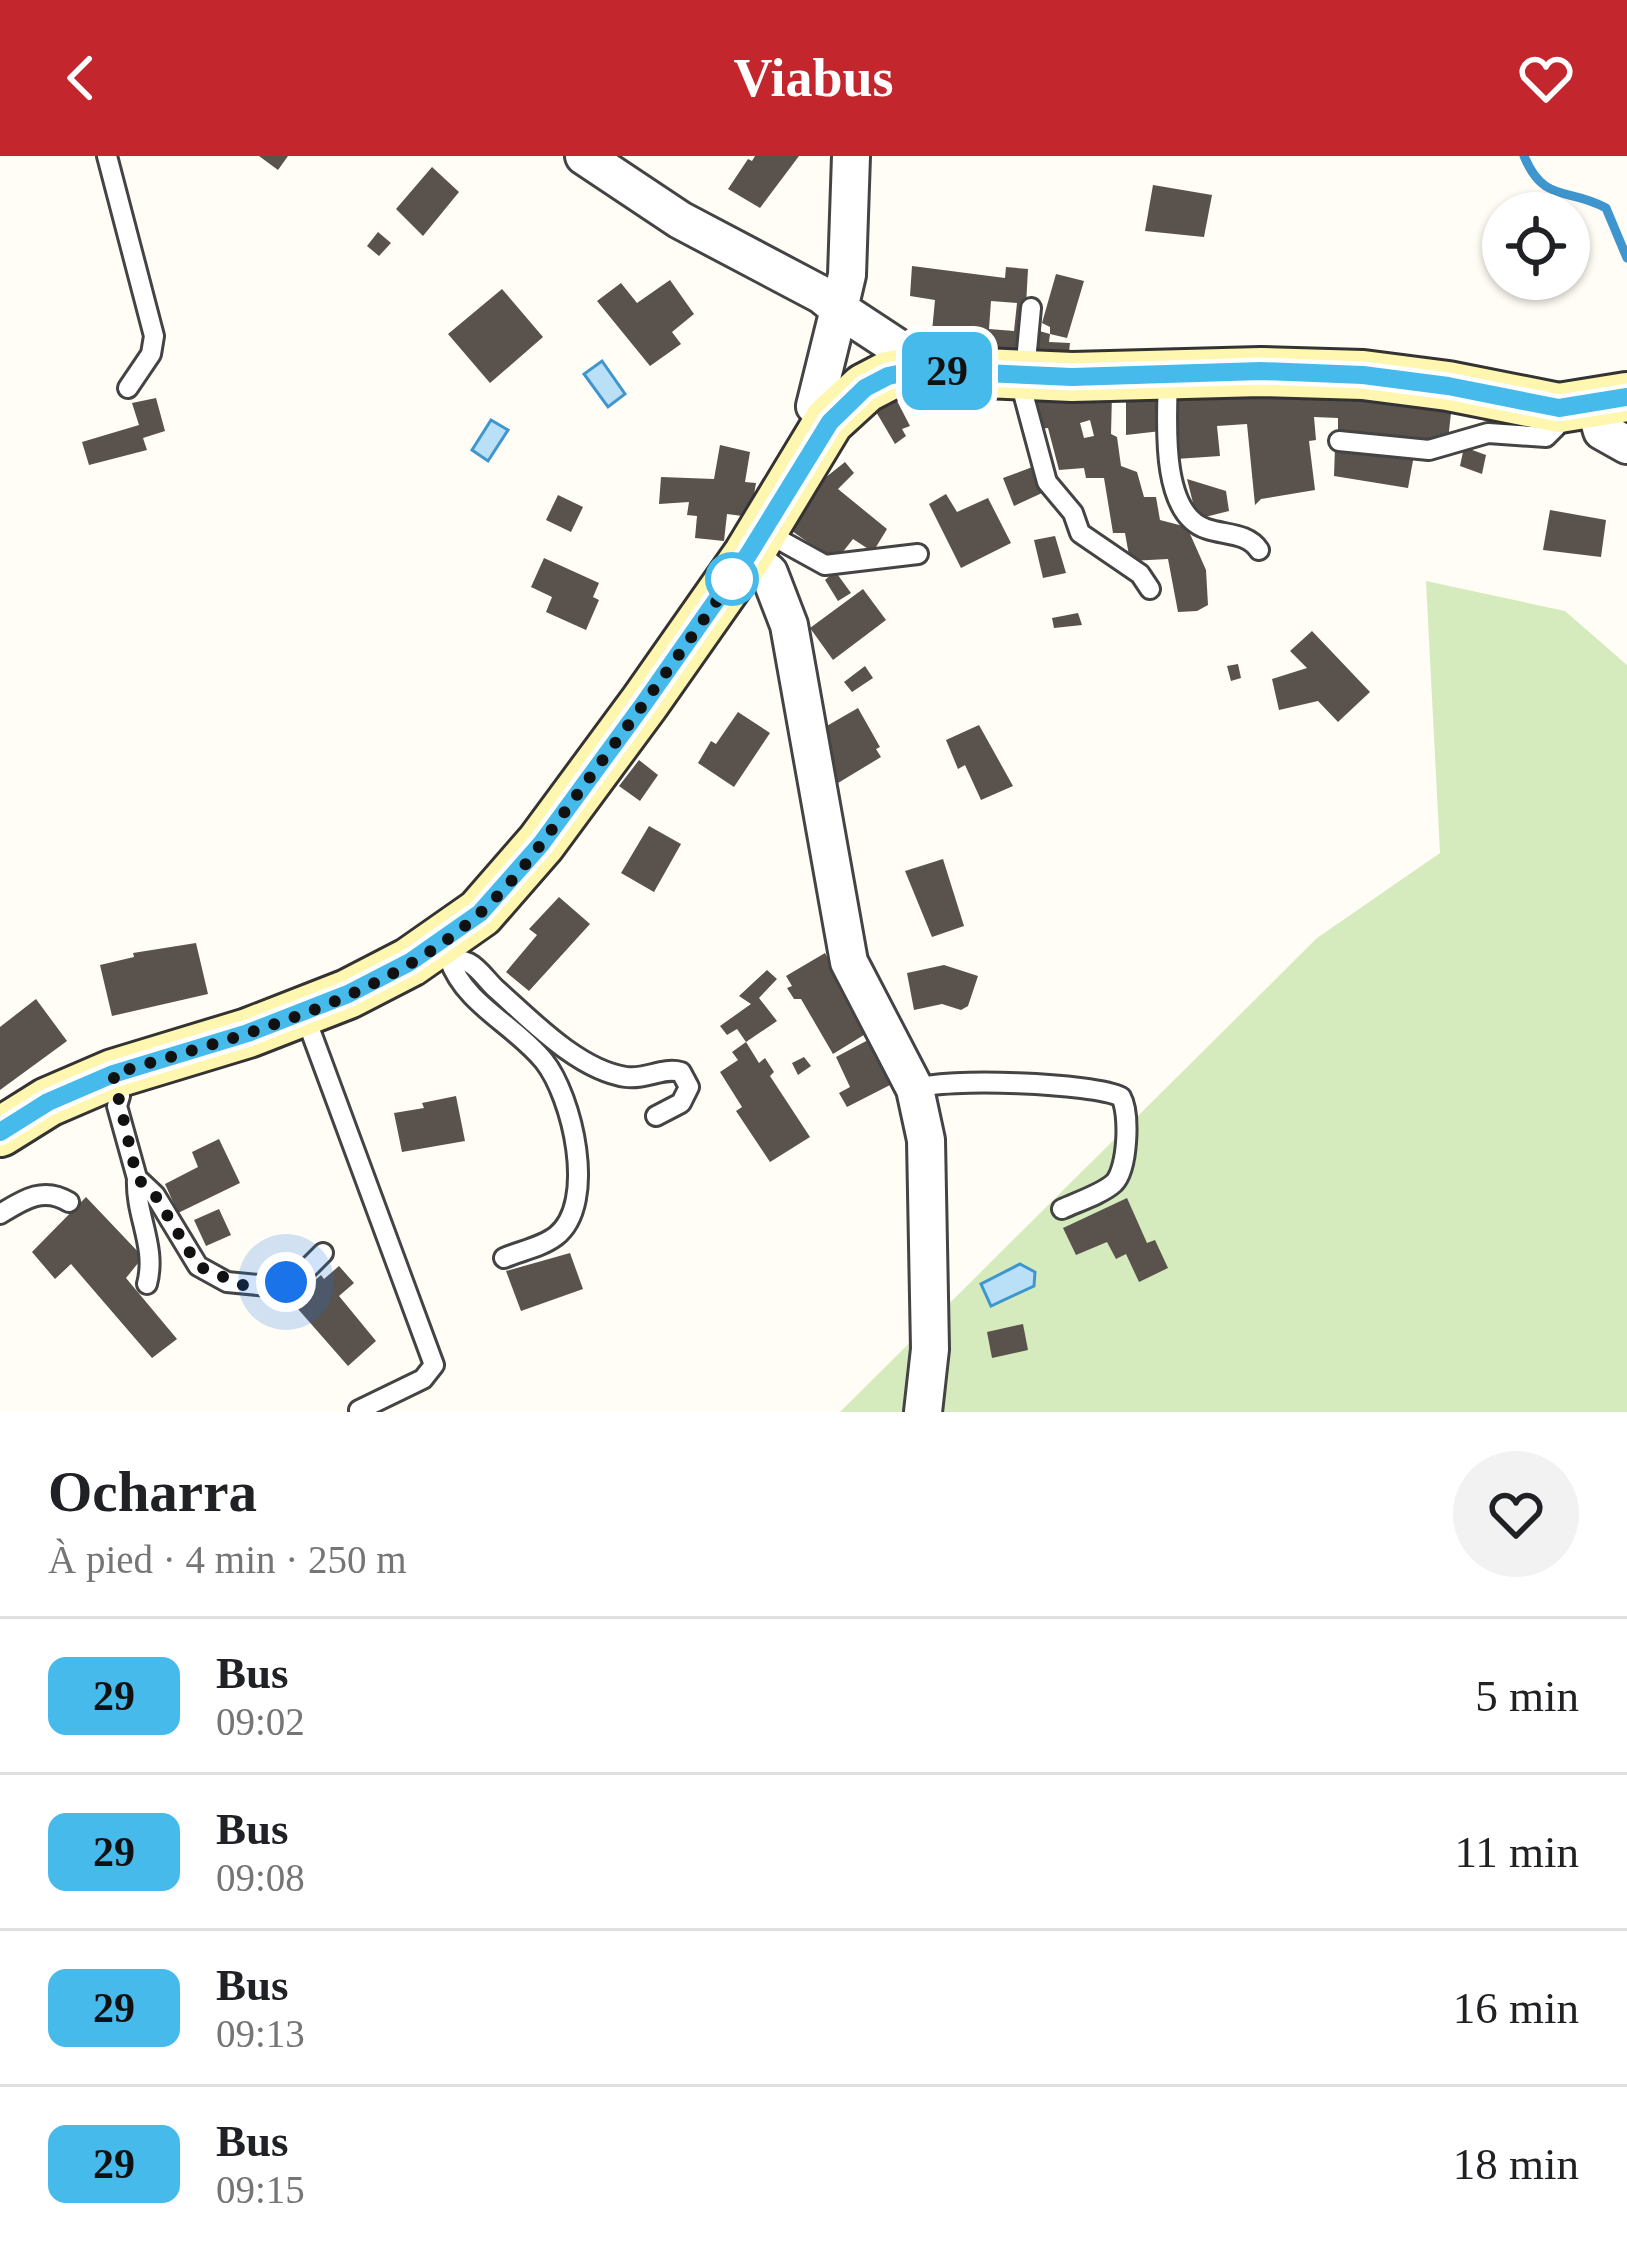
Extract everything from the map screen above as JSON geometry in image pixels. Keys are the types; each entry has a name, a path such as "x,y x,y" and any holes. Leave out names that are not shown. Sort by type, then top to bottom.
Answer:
{"main road":[{"path":"0,1132 48,1102 113,1074 248,1033 444,951 541,844 756,543 830,422 865,388 888,376 917,370 1023,375 1363,375 1593,403"}],"street":[{"path":"584,156 680,220 822,295 912,357 917,370"},
{"path":"830,422 815,406 847,275 851,156"},
{"path":"1593,403 1602,431 1627,445"},
{"path":"756,543 790,625 849,962 915,1089 926,1140 930,1349 923,1412"}],"lane":[{"path":"107,156 154,336 151,354 128,388"},
{"path":"1031,308 1023,393 1053,493 1073,513 1080,533 1140,574 1150,589"},
{"path":"1168,373 1168,456 1183,510 1199,526 1250,539 1259,550"},
{"path":"1340,441 1429,450 1488,433 1546,437 1593,403"},
{"path":"756,543 825,565 918,554"},
{"path":"444,951 473,966 563,1046 595,1065 623,1077 672,1069 681,1072 689,1087 686,1096 656,1116"},
{"path":"444,951 460,984 548,1065 573,1122 578,1176 568,1216 554,1238 504,1258"},
{"path":"304,1011 434,1365 424,1378 359,1410"},
{"path":"113,1074 152,1258 147,1284"},
{"path":"915,1089 943,1083 1082,1088 1121,1097 1127,1118 1119,1175 1113,1184 1062,1209"},
{"path":"137,1178 155,1195 198,1266 227,1282 268,1286 286,1282 323,1253"},
{"path":"0,1214 30,1196 43,1194 69,1202"}],"green space":[{"path":"1426,581 1565,611 1627,665 1627,1412 840,1412 1317,938 1440,853"}],"water":[{"path":"602,361 625,394 608,407 584,374"},
{"path":"491,420 508,430 488,461 472,450"},
{"path":"1020,1264 1035,1272 1034,1286 991,1306 981,1284"}],"building":[{"path":"259,156 288,156 278,170"},
{"path":"755,156 799,156 760,208 728,189"},
{"path":"432,167 459,192 423,236 396,209"},
{"path":"1153,185 1212,195 1204,237 1145,231"},
{"path":"378,232 391,243 379,256 367,246"},
{"path":"912,266 1005,278 1006,267 1028,269 1023,361 930,352 935,300 910,296","holes":["991,301 1017,303 1014,331 989,329"]},
{"path":"1056,274 1084,281 1067,338 1050,334 1050,327 1042,323"},
{"path":"670,280 694,314 672,332 681,344 650,366 597,301 621,283 637,303"},
{"path":"502,289 543,337 490,383 448,334"},
{"path":"1032,329 1050,334 1049,342 1070,343 1068,362 1029,362"},
{"path":"1031,393 1112,394 1111,434 1117,437 1121,466 1137,472 1144,497 1156,497 1160,520 1187,527 1206,570 1208,605 1178,612 1168,559 1130,561 1125,533 1113,533 1104,478 1086,478 1084,468 1059,470 1048,428 1039,429","holes":["1090,420 1094,436 1084,438 1080,423"]},
{"path":"1126,394 1161,394 1161,431 1126,435"},
{"path":"1175,394 1360,400 1451,413 1448,440 1420,439 1420,446 1338,432 1338,418 1314,417 1316,440 1309,441 1315,490 1261,499 1255,505 1247,424 1217,426 1220,456 1176,459"},
{"path":"156,398 165,431 143,438 147,450 89,465 82,442 139,425 132,403"},
{"path":"896,399 910,426 902,429 906,436 895,444 875,410"},
{"path":"720,445 750,452 745,482 756,483 750,517 727,514 724,541 695,538 697,516 687,515 689,502 659,504 661,477 714,479"},
{"path":"1335,447 1414,455 1408,488 1334,476"},
{"path":"1464,447 1486,455 1482,474 1460,466"},
{"path":"845,462 854,473 838,489 887,529 873,552 853,539 832,559 789,529 811,489"},
{"path":"1035,466 1042,493 1014,506 1003,478"},
{"path":"1187,479 1226,491 1229,511 1197,519"},
{"path":"946,494 957,512 988,498 1011,543 961,568 929,504"},
{"path":"558,495 583,507 571,532 546,520"},
{"path":"1550,510 1606,520 1601,557 1543,550"},
{"path":"1055,536 1066,573 1043,578 1034,540"},
{"path":"544,558 599,583 593,597 599,600 586,630 546,612 552,597 531,587"},
{"path":"835,571 851,593 838,601 825,580"},
{"path":"863,589 886,620 833,660 810,628"},
{"path":"1078,613 1082,625 1054,628 1052,618"},
{"path":"1312,631 1370,692 1338,722 1318,701 1279,710 1272,679 1307,668 1290,651"},
{"path":"1238,664 1241,678 1231,681 1227,666"},
{"path":"865,666 873,678 852,692 844,682"},
{"path":"858,708 881,757 838,783 820,751 818,731"},
{"path":"738,712 770,733 734,787 698,763"},
{"path":"979,725 1013,786 981,800 965,765 958,769 946,740"},
{"path":"639,760 658,775 640,801 619,786"},
{"path":"649,826 681,844 654,892 621,873"},
{"path":"943,859 964,926 932,937 905,871"},
{"path":"559,897 590,924 529,991 506,972 537,935 529,929"},
{"path":"196,943 208,994 112,1016 100,965 134,957 133,953"},
{"path":"825,953 867,1033 833,1054 801,999 794,999 787,988 792,986 786,976"},
{"path":"944,965 978,976 968,1006 961,1010 942,1004 914,1010 907,973"},
{"path":"767,970 777,979 759,998 777,1021 746,1042 737,1029 727,1035 720,1026 751,1004 739,996"},
{"path":"36,999 67,1041 0,1090 0,1027"},
{"path":"870,1039 892,1084 847,1107 839,1093 850,1087 836,1057"},
{"path":"746,1042 759,1063 765,1058 774,1072 770,1076 810,1137 770,1162 736,1111 742,1107 720,1072 738,1060 732,1052"},
{"path":"804,1057 811,1066 798,1075 792,1063"},
{"path":"456,1096 465,1141 402,1152 394,1113"},
{"path":"219,1139 240,1183 178,1213 165,1184 198,1167 192,1152"},
{"path":"86,1197 143,1257 126,1278 177,1339 152,1358 71,1264 55,1279 32,1252"},
{"path":"1127,1198 1147,1243 1155,1240 1168,1268 1139,1282 1126,1254 1116,1259 1107,1242 1076,1255 1063,1228"},
{"path":"219,1209 231,1235 206,1246 194,1220"},
{"path":"570,1253 583,1289 521,1311 506,1271"},
{"path":"339,1266 354,1283 339,1296 376,1341 348,1366 291,1301"},
{"path":"1023,1324 1028,1350 992,1358 987,1332"}],"waterway":[{"path":"1524,156 1549,188 1606,208 1627,258"}],"bus line":[{"name":"29","path":"0,1132 48,1102 113,1074 248,1033 348,994 410,962 480,913 541,844 645,702 748,555 830,422 865,388 888,376 917,370 1072,377 1261,371 1363,375 1559,408 1627,397"}],"route":[{"path":"286,1282 242,1285 198,1266 155,1195 137,1178 113,1074 248,1033 348,994 410,962 480,913 541,844 732,579"}]}
